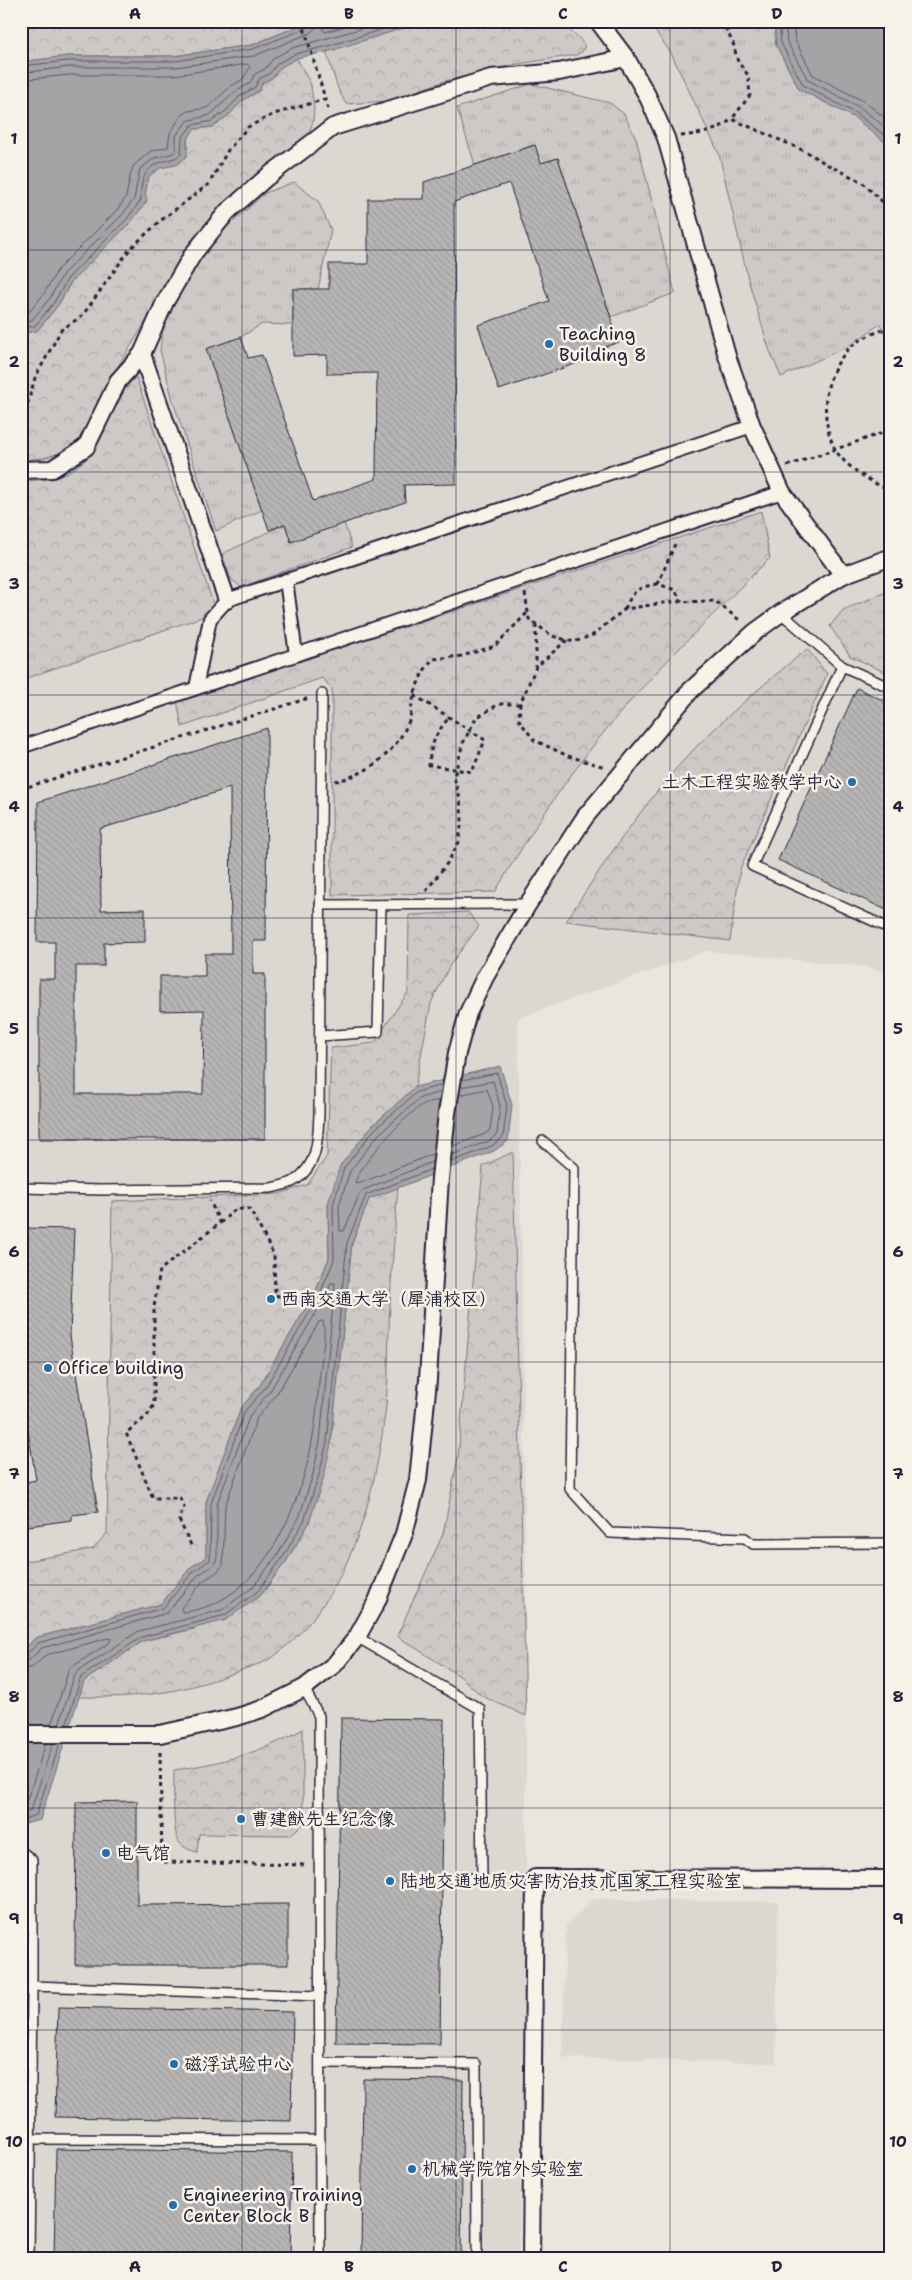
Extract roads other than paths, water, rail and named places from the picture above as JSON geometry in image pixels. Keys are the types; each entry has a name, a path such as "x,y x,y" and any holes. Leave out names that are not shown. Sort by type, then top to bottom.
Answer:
{"street":[{"path":"598,21 626,58 647,95 666,138 727,356 752,426 782,492 843,575"},
{"path":"21,470 52,469 86,447 118,381 142,354 165,302 193,254 227,212 267,177 333,127 491,78 559,72 626,58"},
{"path":"142,354 227,600"},
{"path":"196,688 210,619 227,600 752,426"},
{"path":"21,747 782,492"},
{"path":"21,1734 160,1734 237,1717 262,1709 304,1688 335,1664 357,1637 377,1601 404,1534 418,1480 428,1380 440,1178 457,1053 468,1013 485,977 528,904 585,817 691,690 755,632 781,613 843,575 891,557"},
{"path":"286,580 296,655"},
{"path":"531,2259 535,1878 891,1879"}],"lane":[{"path":"781,613 842,666 891,688"},
{"path":"842,666 752,866 891,930"},
{"path":"21,1188 271,1188 294,1181 310,1167 317,1147 320,1036 322,694"},
{"path":"320,905 528,904"},
{"path":"320,1036 378,1032 381,905"},
{"path":"543,1140 574,1168 570,1489 610,1533 745,1538 753,1544 891,1543"},
{"path":"357,1637 480,1709 482,1878 452,1879"},
{"path":"304,1688 319,1716 320,2259"},
{"path":"21,1851 32,1860 29,2259"},
{"path":"32,1986 320,1996"},
{"path":"320,2063 476,2064 477,2259"},
{"path":"21,2065 31,2066"},
{"path":"30,2139 320,2140"}],"water":[{"path":"311,21 426,21 330,51 297,58 281,67 272,78 262,83 260,90 242,101 230,114 213,127 194,129 187,140 187,156 176,165 160,168 149,176 145,194 147,201 131,222 71,282 59,304 37,331 21,333 21,62 68,56 174,56 252,45"},
{"path":"774,21 891,21 891,147 855,118 799,89 776,45"},
{"path":"500,1066 512,1105 508,1141 494,1151 369,1199 352,1243 331,1443 324,1476 309,1523 287,1560 261,1595 226,1620 143,1641 84,1681 40,1820 21,1825 21,1653 35,1638 161,1604 191,1567 206,1558 206,1502 241,1408 260,1385 315,1293 329,1258 328,1204 340,1166 370,1128 415,1087"}],"place":[{"name":"Teaching Building 8","path":"549,344"},
{"name":"土木工程实验教学中心","path":"852,782"},
{"name":"西南交通大学（犀浦校区）","path":"271,1299"},
{"name":"Office building","path":"48,1368"},
{"name":"曹建猷先生纪念像","path":"241,1819"},
{"name":"电气馆","path":"106,1853"},
{"name":"陆地交通地质灾害防治技术国家工程实验室","path":"390,1881"},
{"name":"磁浮试验中心","path":"174,2064"},
{"name":"机械学院馆外实验室","path":"412,2169"},
{"name":"Engineering Training Center Block B","path":"173,2205"}]}
